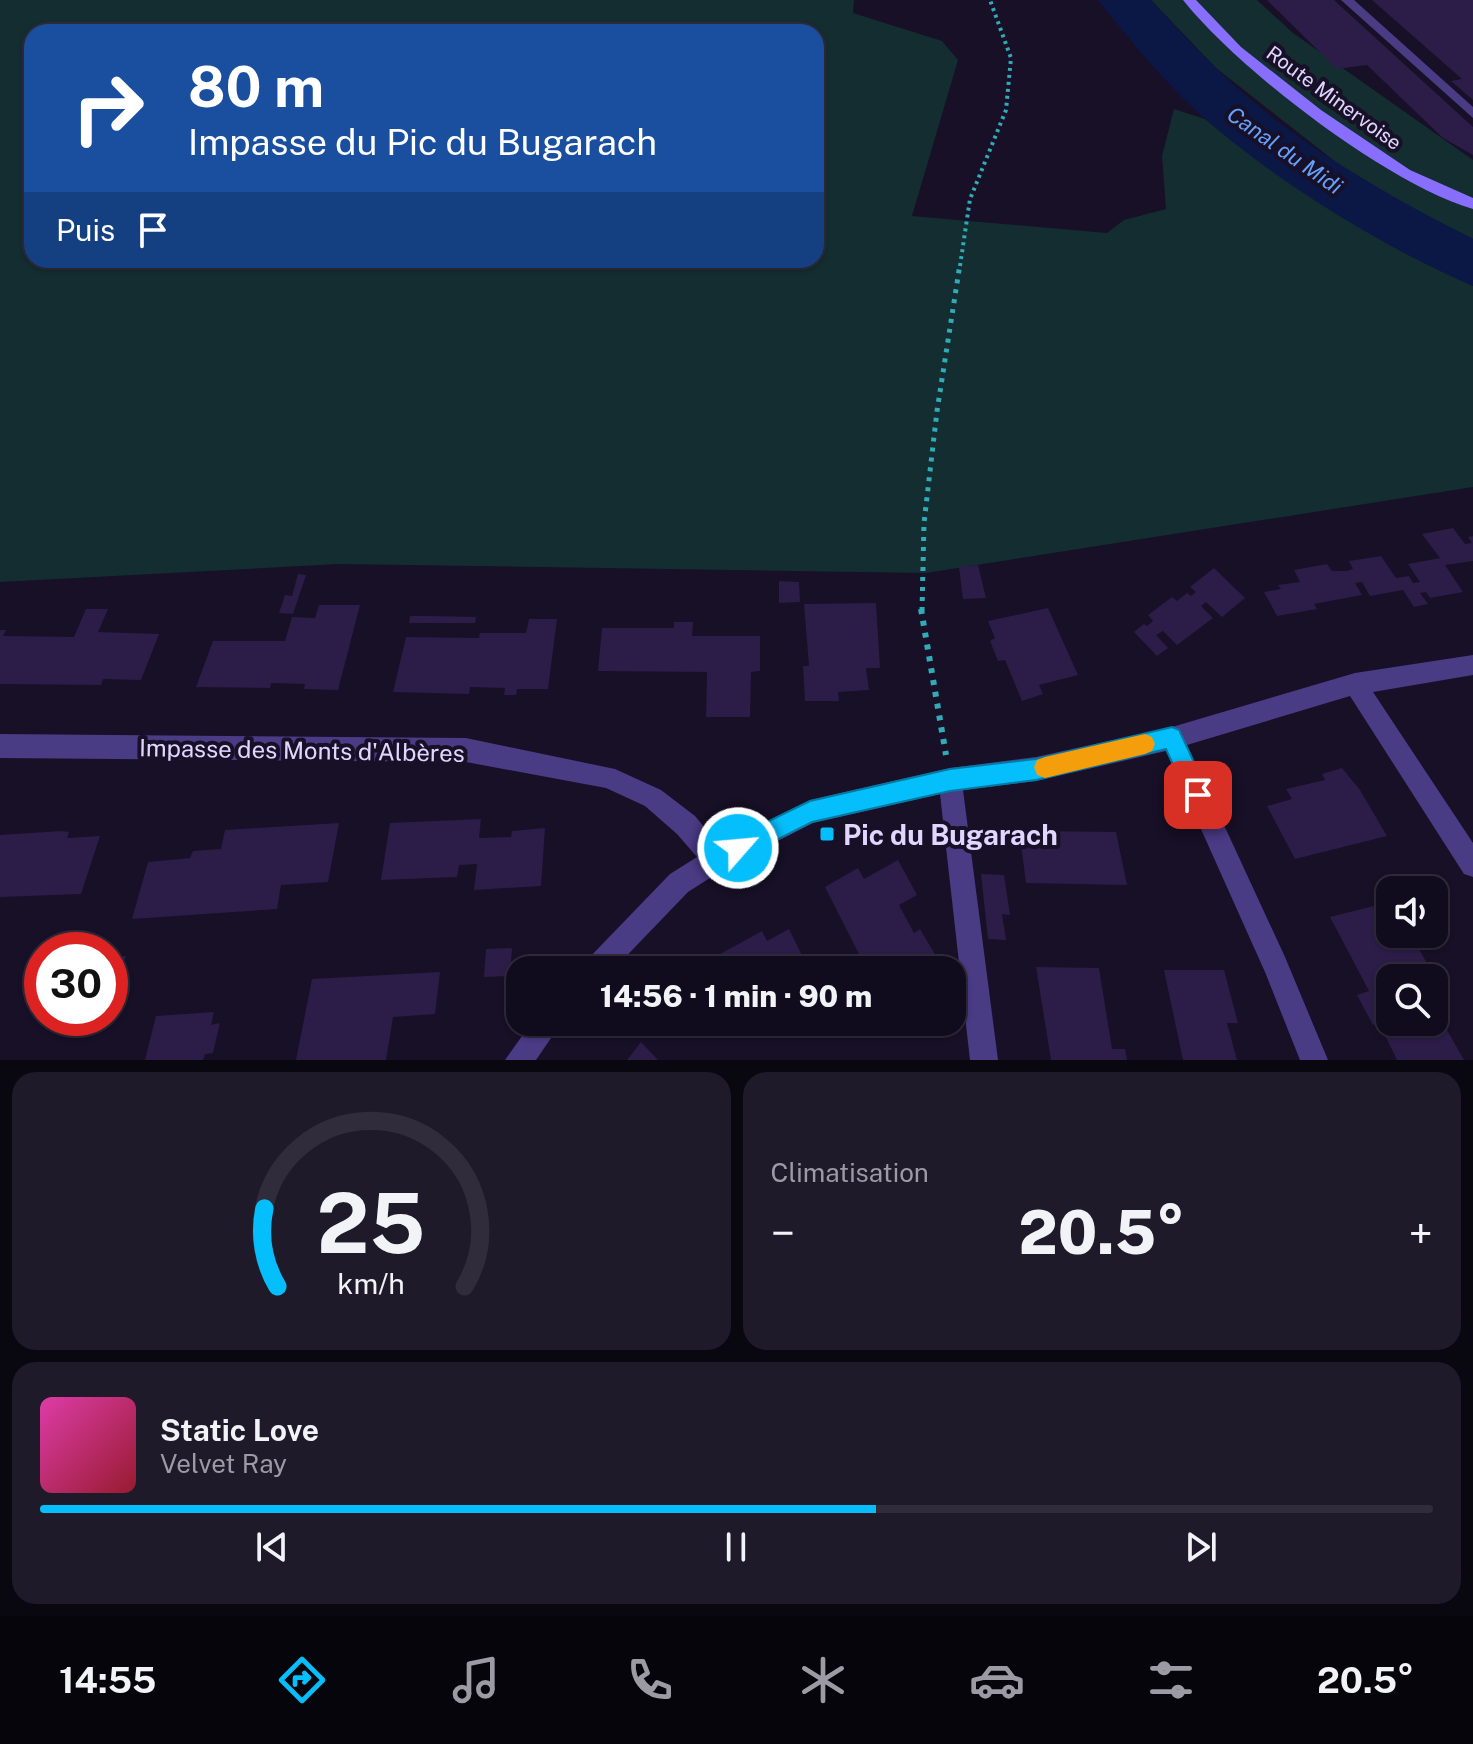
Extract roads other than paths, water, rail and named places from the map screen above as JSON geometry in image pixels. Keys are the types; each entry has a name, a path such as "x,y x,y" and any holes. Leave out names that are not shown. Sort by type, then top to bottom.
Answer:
{"main road":[{"name":"Route Minervoise","path":"1189,0 1236,50 1316,113 1405,173 1473,204"}],"street":[{"path":"609,956 679,883 715,860 810,812 950,780 1036,769 1172,738 1355,684 1473,665"},
{"path":"1355,684 1473,865"},
{"path":"1172,738 1276,966 1314,1060"},
{"name":"Impasse des Monts d'Albères","path":"0,746 466,750 607,777 653,798 686,825 715,860"},
{"path":"950,780 984,1060"},
{"path":"519,1060 538,1036"}],"lane":[{"path":"1347,0 1473,114"}],"water":[{"name":"Canal du Midi","path":"1098,0 1151,0 1241,91 1280,123 1360,177 1473,239 1473,286 1368,233 1264,166 1175,91"}],"place":[{"name":"Pic du Bugarach","path":"827,834"}]}
